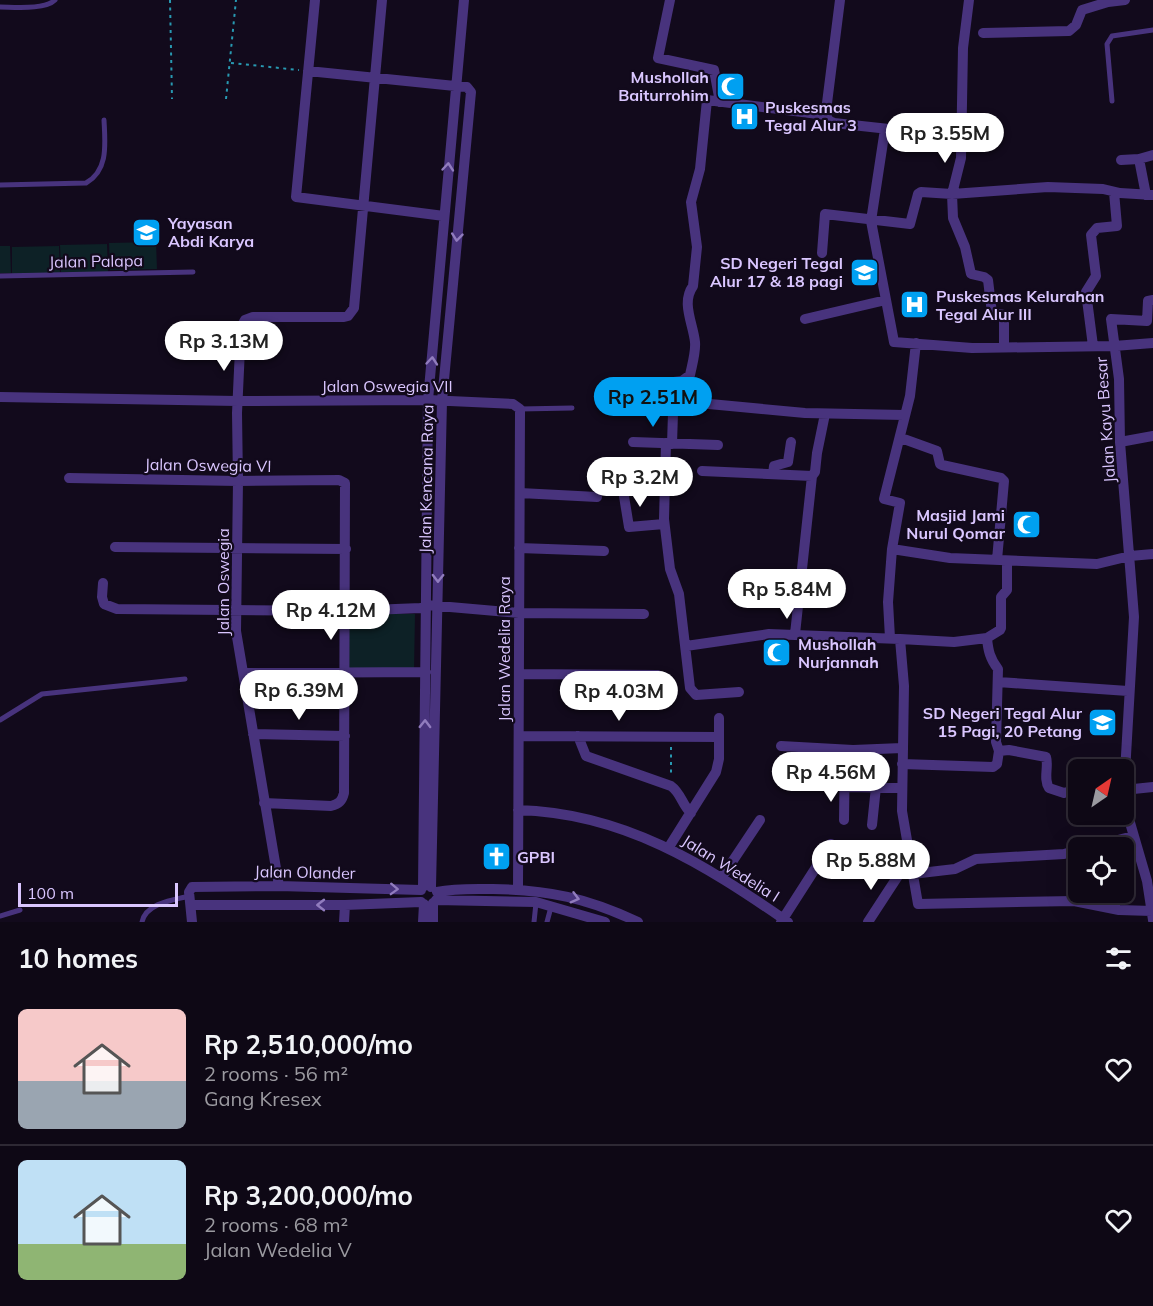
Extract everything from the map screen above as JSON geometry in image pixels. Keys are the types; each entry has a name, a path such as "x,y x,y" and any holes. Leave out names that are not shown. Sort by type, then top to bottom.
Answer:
{"street":[{"path":"315,0 296,197 444,216"},
{"name":"Jalan Oswegia","path":"279,886 236,631 237,401 241,327 245,320 253,317 344,317 354,308 382,0"},
{"name":"Jalan Kencana Raya","path":"423,922 428,896 432,608 428,400 464,0"},
{"path":"670,0 658,58 714,70 720,102"},
{"path":"826,111 840,0"},
{"path":"969,0 963,48 961,158 952,194 953,218 965,247 971,274 988,280 992,312 1005,315 1004,347"},
{"path":"983,33 1069,31 1076,25 1082,10 1125,0"},
{"path":"308,71 455,86"},
{"name":"Jalan Kencana Raya","path":"433,922 428,896 426,672 432,608 442,401 471,95 470,89 455,86"},
{"path":"739,692 702,695 692,692 690,688 679,594 670,569 664,524 674,382 682,381 690,375 695,341 687,305 693,286 697,247 691,202 700,169 706,100 826,115 829,121 834,123 962,137"},
{"path":"805,319 886,300 871,221 885,129"},
{"path":"1121,160 1153,155"},
{"path":"822,253 825,214 910,224 919,193 952,194 1048,187 1103,189 1149,195 1139,159"},
{"path":"1093,346 1086,292 1096,276 1091,235 1097,228 1117,226 1114,192"},
{"name":"Jalan Kayu Besar","path":"886,300 894,342 972,348 1114,346 1119,379 1120,442 1134,616 1125,759"},
{"path":"1153,300 1148,301 1147,321 1111,319 1114,346 1153,343"},
{"path":"916,344 910,396 884,499 900,503 892,549 888,602 904,686 902,811 916,902 920,905 1074,901 1152,915 1147,881 1130,825"},
{"path":"603,394 805,413 904,415"},
{"name":"Jalan Oswegia VII","path":"0,397 237,401 428,400 513,404 520,409"},
{"name":"Jalan Wedelia Raya","path":"518,890 520,409"},
{"path":"795,634 812,476 815,472 816,453 825,414"},
{"path":"1120,442 1153,436"},
{"path":"686,646 769,634 954,642 987,638 1001,628 1001,597 1007,590 1002,560 1004,481 1001,478 942,465 937,451 901,438"},
{"path":"633,442 718,446"},
{"path":"773,474 774,466 788,462 791,442"},
{"path":"702,471 812,476"},
{"name":"Jalan Oswegia VI","path":"69,478 339,480 345,483 346,549"},
{"path":"622,484 629,527 664,524"},
{"path":"520,493 597,497"},
{"path":"115,547 346,549 343,800 331,806 264,803"},
{"path":"519,548 604,551"},
{"path":"892,549 950,558 1097,564 1130,556 1153,554"},
{"path":"103,583 104,604 117,609 345,611 432,608 519,613 644,614"},
{"path":"902,764 993,767 997,764 999,751 996,742 998,669 992,662 988,651 987,638"},
{"path":"244,673 426,672"},
{"path":"519,674 658,675"},
{"path":"998,681 1128,691"},
{"path":"669,848 716,772 719,759 718,718"},
{"path":"253,734 345,736"},
{"path":"519,736 718,737"},
{"path":"579,736 583,752 590,758 671,786 678,792 691,813"},
{"path":"781,746 845,750 902,748"},
{"path":"844,820 845,750"},
{"path":"999,751 1009,750 1044,756 1047,762 1045,774 1049,788 1064,793 1068,792"},
{"path":"846,787 902,788"},
{"path":"872,825 876,787"},
{"path":"1134,789 1153,787"},
{"name":"Jalan Wedelia I","path":"518,810 550,811 584,817 669,848 722,877 784,921"},
{"path":"722,877 760,820"},
{"path":"784,921 831,844"},
{"path":"911,869 955,869 976,859 1068,853"},
{"path":"868,922 898,876"},
{"name":"Jalan Olander","path":"605,922 536,902 428,896 279,886 194,887 190,897 345,905 428,896 465,888 538,891 580,899 638,922"},
{"path":"190,897 192,922"},
{"path":"345,905 345,922"}],"lane":[{"path":"0,7 31,7 51,4 55,0"},
{"path":"1112,101 1108,39 1113,36 1153,30"},
{"path":"0,185 86,183 99,172 105,151 104,120"},
{"name":"Jalan Palapa","path":"0,276 193,272"},
{"path":"520,409 572,408"},
{"path":"0,720 42,694 185,679"},
{"path":"142,922 144,913 151,907 190,897"},
{"path":"534,922 536,902"},
{"path":"548,922 551,905"},
{"path":"0,916 20,910"}],"path":[{"path":"170,0 172,99"},
{"path":"226,99 235,0"},
{"path":"230,63 308,71"},
{"path":"671,736 671,786"}],"green space":[{"path":"156,242 157,269 110,270 109,243"},
{"path":"107,244 108,272 61,272 60,245"},
{"path":"0,246 10,246 11,273 0,273"},
{"path":"59,246 60,273 12,274 12,247"},
{"path":"349,614 415,614 414,671 347,668"}],"place":[{"name":"Mushollah Baiturrohim","path":"730,86"},
{"name":"Puskesmas Tegal Alur 3","path":"744,116"},
{"name":"Yayasan Abdi Karya","path":"147,232"},
{"name":"SD Negeri Tegal Alur 17 & 18 pagi","path":"864,272"},
{"name":"Puskesmas Kelurahan Tegal Alur III","path":"915,305"},
{"name":"Masjid Jami Nurul Qomar","path":"1026,524"},
{"name":"Mushollah Nurjannah","path":"777,653"},
{"name":"SD Negeri Tegal Alur 15 Pagi, 20 Petang","path":"1103,722"},
{"name":"GPBI","path":"496,857"}]}
